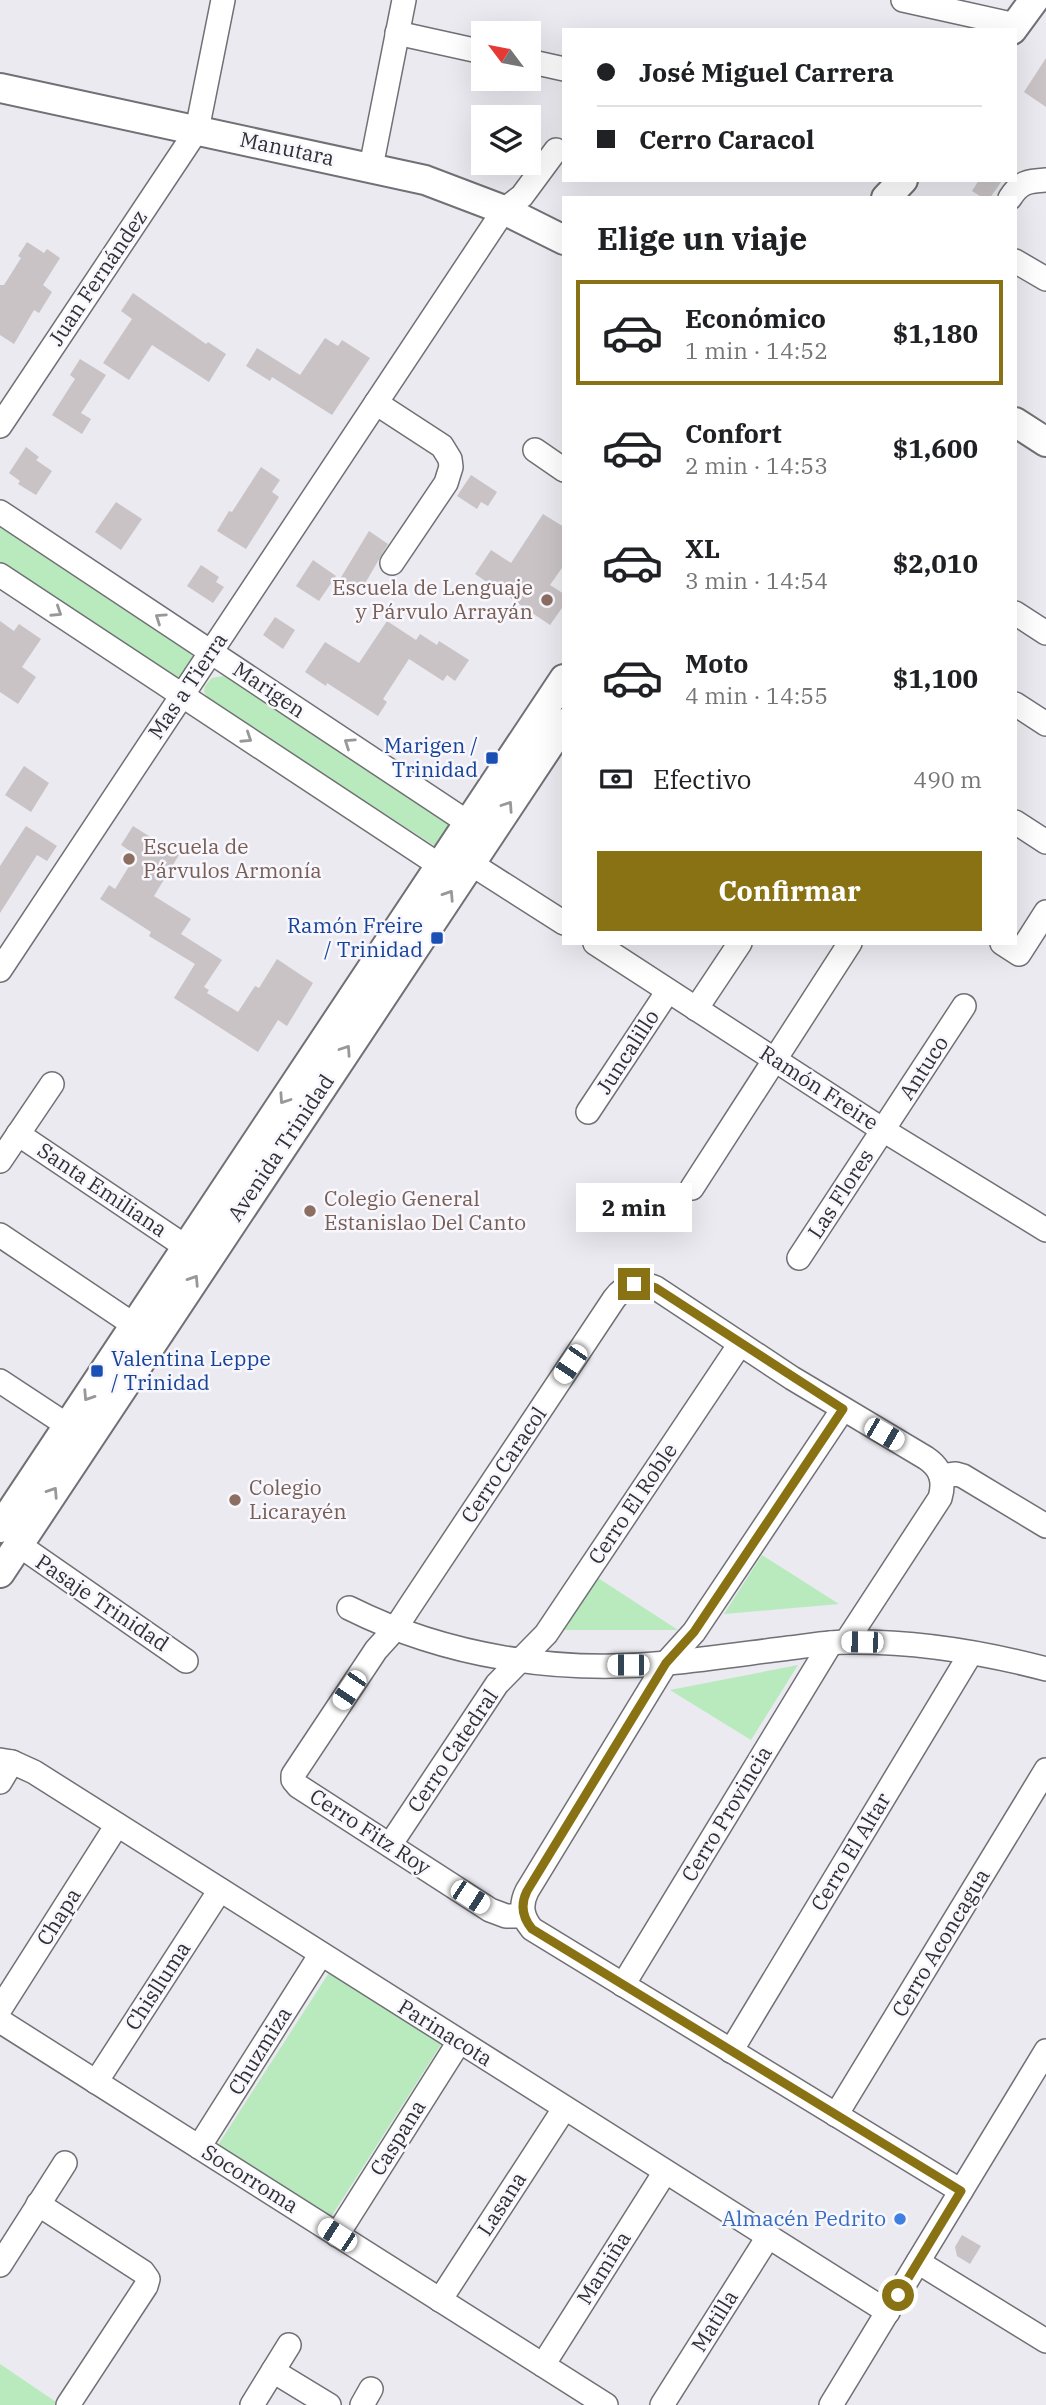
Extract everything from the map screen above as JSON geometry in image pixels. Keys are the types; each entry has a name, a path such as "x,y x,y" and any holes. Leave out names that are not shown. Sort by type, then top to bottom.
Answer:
{"main road":[{"path":"1014,28 1034,0"},
{"name":"Manutara","path":"0,88 425,180 504,210 562,239"},
{"path":"888,196 903,182"},
{"path":"1017,423 1046,442"},
{"name":"Avenida Trinidad","path":"78,1433 134,1325 562,682"},
{"name":"Avenida Trinidad","path":"0,1573 9,1537 78,1433 562,726"}],"street":[{"path":"197,130 223,0"},
{"path":"371,167 404,0"},
{"path":"903,0 1014,28"},
{"path":"397,33 471,49"},
{"path":"541,64 562,69"},
{"name":"Juan Fernández","path":"0,426 197,130"},
{"name":"Mas a Tierra","path":"0,970 504,210 522,196 556,150"},
{"path":"1008,190 1027,181 1046,180"},
{"path":"1017,262 1046,279"},
{"path":"376,403 442,446 450,459 451,467 446,483 392,563"},
{"path":"535,450 562,469"},
{"name":"Marigen","path":"0,512 467,822"},
{"path":"0,575 439,865 470,863 562,922"},
{"path":"1017,613 1046,633"},
{"path":"1017,705 1046,724"},
{"path":"467,822 470,863"},
{"path":"1017,827 1046,842"},
{"path":"1005,945 1019,954 1046,912"},
{"name":"Ramón Freire","path":"598,945 883,1129 1046,1230"},
{"path":"696,1009 739,945"},
{"path":"692,1188 849,945"},
{"name":"Juncalillo","path":"588,1112 668,990"},
{"name":"Antuco","path":"883,1129 964,1006"},
{"path":"0,1161 52,1083"},
{"name":"Las Flores","path":"799,1258 883,1129"},
{"name":"Santa Emiliana","path":"18,1134 186,1247"},
{"path":"0,1235 134,1325"},
{"name":"Cerro Caracol","path":"395,1629 619,1292 634,1284 649,1285 843,1409 933,1462 941,1476"},
{"name":"Cerro El Roble","path":"521,1660 546,1634 740,1343"},
{"path":"0,1381 78,1433"},
{"path":"843,1409 694,1632 666,1663 527,1891 523,1899 523,1916 532,1929 961,2191"},
{"path":"839,1643 936,1505 942,1491 941,1476 963,1476 1046,1526"},
{"name":"Pasaje Trinidad","path":"9,1537 186,1661"},
{"path":"349,1608 395,1629 453,1648 521,1660 590,1665 666,1663 839,1643 913,1645 971,1653 1046,1669"},
{"name":"Cerro Fitz Roy","path":"395,1629 376,1650 293,1775 295,1783 490,1910 506,1916 523,1916"},
{"name":"Cerro Provincia","path":"623,1985 839,1643"},
{"name":"Cerro El Altar","path":"731,2050 971,1653"},
{"name":"Cerro Catedral","path":"390,1845 497,1684 521,1660"},
{"path":"0,1782 6,1761"},
{"name":"Parinacota","path":"6,1761 34,1772 887,2312"},
{"name":"Cerro Aconcagua","path":"836,2115 1046,1770"},
{"name":"Chapa","path":"0,2009 117,1825"},
{"name":"Chislluma","path":"96,2082 220,1890"},
{"name":"Chuzmiza","path":"199,2147 321,1954"},
{"name":"Socorroma","path":"0,2021 606,2405"},
{"name":"Caspana","path":"337,2235 459,2042"},
{"path":"831,2405 1046,2051"},
{"name":"Lasana","path":"440,2300 564,2109"},
{"path":"0,2265 65,2163"},
{"name":"Mamiña","path":"543,2365 665,2172"},
{"path":"38,2204 143,2272 148,2279 146,2287 68,2405"},
{"name":"Matilla","path":"662,2405 768,2237"},
{"path":"918,2262 1046,2342"},
{"path":"252,2405 289,2345"},
{"path":"273,2371 329,2405"}],"green space":[{"path":"0,527 185,648 194,658 182,680 164,674 0,564"},
{"path":"223,676 454,825 438,848 211,702 204,692 205,686 212,678"},
{"path":"762,1555 839,1604 724,1614"},
{"path":"595,1576 678,1630 558,1630"},
{"path":"798,1665 751,1740 670,1690"},
{"path":"332,1968 444,2040 331,2217 218,2145"},
{"path":"0,2364 56,2402 54,2405 0,2405"}],"building":[{"path":"1046,58 1046,107 1024,92"},
{"path":"978,182 1001,182 991,196 980,196 972,191"},
{"path":"27,242 44,253 47,249 60,258 43,285 52,292 39,313 34,310 14,344 0,335 0,285 4,285 21,258 18,256"},
{"path":"133,293 206,344 208,342 226,354 209,382 152,345 129,380 103,363 132,319 121,311"},
{"path":"325,338 338,346 342,340 370,358 332,415 272,377 270,381 246,366 257,348 300,375"},
{"path":"80,359 106,375 81,413 91,419 82,434 52,415 75,379 70,375"},
{"path":"26,447 39,457 36,460 52,471 36,495 18,484 20,481 9,473"},
{"path":"261,467 280,480 272,492 279,497 246,549 217,531"},
{"path":"471,475 497,492 488,506 481,502 477,509 457,496"},
{"path":"116,502 142,519 121,550 95,532"},
{"path":"543,514 562,526 562,568 550,585 562,593 562,608 550,625 475,574 491,550 511,563"},
{"path":"369,531 388,544 360,592 340,579"},
{"path":"313,560 336,576 319,601 296,586"},
{"path":"201,565 219,577 216,582 224,587 213,603 187,586"},
{"path":"275,617 295,630 283,649 263,635"},
{"path":"0,621 14,631 19,624 41,639 22,667 36,677 18,704 0,692"},
{"path":"387,621 416,640 420,634 437,645 439,641 469,660 455,681 447,675 443,681 409,659 383,699 387,702 378,716 305,672 325,642 359,663"},
{"path":"24,766 49,783 31,812 5,795"},
{"path":"26,826 57,846 47,861 37,855 0,913 0,866"},
{"path":"133,826 179,855 154,896 191,919 181,934 222,960 204,987 209,990 207,993 238,1012 255,986 259,988 277,959 313,983 287,1026 278,1020 258,1052 174,998 195,964 149,936 151,932 100,899 109,885 115,889 136,855 121,845"},
{"path":"962,2235 981,2246 970,2264 957,2256 955,2247"}],"place":[{"name":"Escuela de Lenguaje y Párvulo Arrayán","path":"547,600"},
{"name":"Marigen / Trinidad","path":"492,758"},
{"name":"Escuela de Párvulos Armonía","path":"129,859"},
{"name":"Ramón Freire / Trinidad","path":"437,938"},
{"name":"Colegio General Estanislao Del Canto","path":"310,1211"},
{"name":"Valentina Leppe / Trinidad","path":"97,1371"},
{"name":"Colegio Licarayén","path":"235,1500"},
{"name":"Almacén Pedrito","path":"900,2219"}],"route":[{"path":"634,1284 642,1283 656,1288 843,1409 694,1632 666,1663 527,1891 523,1899 523,1916 532,1929 961,2191 898,2295"}]}
